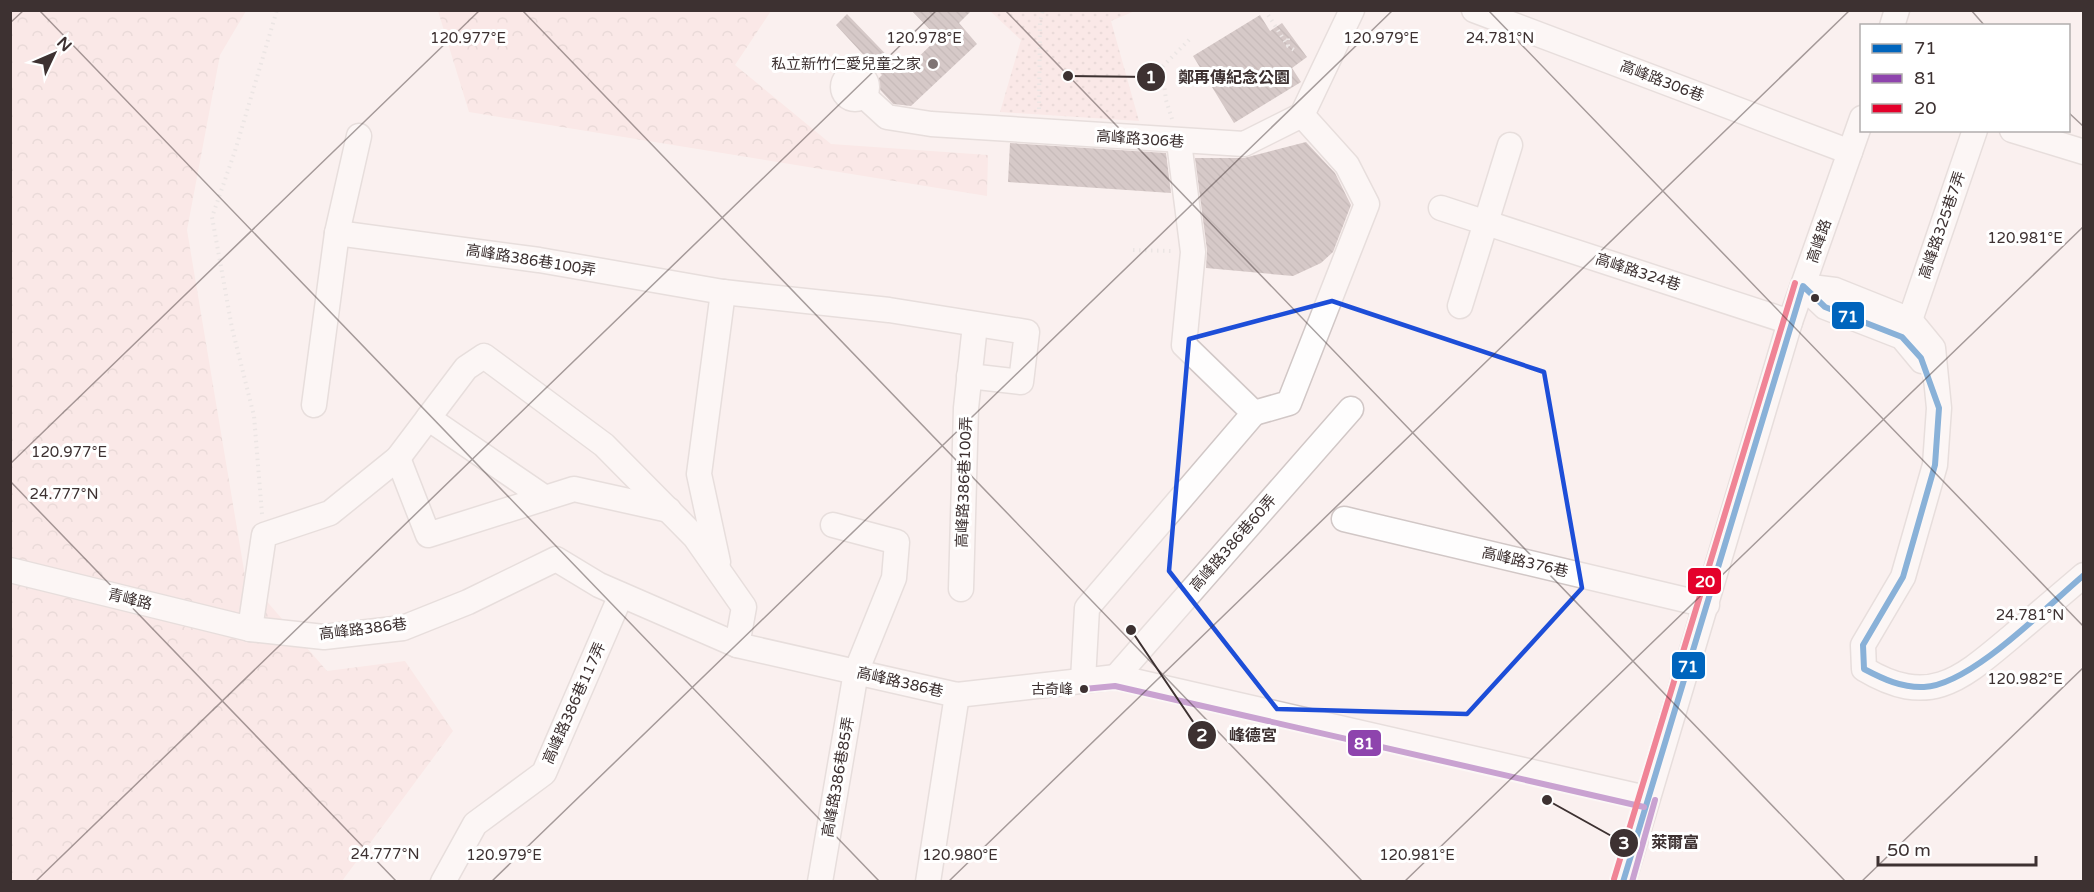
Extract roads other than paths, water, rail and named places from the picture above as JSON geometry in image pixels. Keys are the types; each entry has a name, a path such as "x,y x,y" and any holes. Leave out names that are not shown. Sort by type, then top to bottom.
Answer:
{"street":[{"path":"1083,680 1087,608 1254,412 1289,403 1366,204 1347,165 1302,115 1352,10"},
{"name":"高峰路306巷","path":"1474,10 1850,152"},
{"name":"高峰路306巷","path":"846,79 843,87 846,95 853,100 864,96 887,117 931,124 1179,142 1244,144 1302,115"},
{"name":"高峰路","path":"1623,882 1646,798 1707,605 1790,322 1860,124"},
{"name":"高峰路325巷7弄","path":"1910,320 1974,132"},
{"path":"2019,132 2084,152"},
{"path":"314,405 338,233 359,136"},
{"path":"1179,142 1193,252 1184,345 1254,412"},
{"path":"1460,306 1510,145"},
{"name":"高峰路324巷","path":"1441,208 1790,322"},
{"name":"高峰路386巷100弄","path":"338,233 538,260 723,292 889,310 975,326 1027,332 1021,382 969,376"},
{"path":"1803,286 1835,290 1910,320 1933,348 1939,408 1935,465 1903,577 1863,645 1864,669 1883,681 1909,687 1942,686 1968,674 2084,575"},
{"path":"1803,286 1824,307 1902,337 1921,358 1939,408"},
{"path":"720,573 699,474 723,292"},
{"name":"高峰路386巷100弄","path":"961,589 966,408 975,326"},
{"path":"250,629 264,535 330,513 398,458 466,368 484,356 516,377 604,445 695,537 744,607 737,645"},
{"name":"高峰路386巷60弄","path":"1116,677 1351,409"},
{"path":"428,418 545,498"},
{"path":"398,458 428,535 574,489 669,510"},
{"name":"高峰路376巷","path":"1344,519 1707,605"},
{"name":"高峰路386巷85弄","path":"820,882 856,672 894,578 897,543 833,525"},
{"name":"高峰路386巷","path":"250,629 324,637 403,628 468,602 556,559 599,585 737,645 957,695 1116,677 1646,798"},
{"name":"青峰路","path":"10,570 250,629"},
{"name":"高峰路386巷117弄","path":"443,882 475,824 544,773 621,594"},
{"path":"928,882 957,695"}],"place":[{"name":"私立新竹仁愛兒童之家","path":"933,64"},
{"name":"鄭再傳紀念公園","path":"1068,76"},
{"name":"峰德宮","path":"1131,630"},
{"name":"古奇峰","path":"1084,689"},
{"name":"萊爾富","path":"1547,800"}]}
